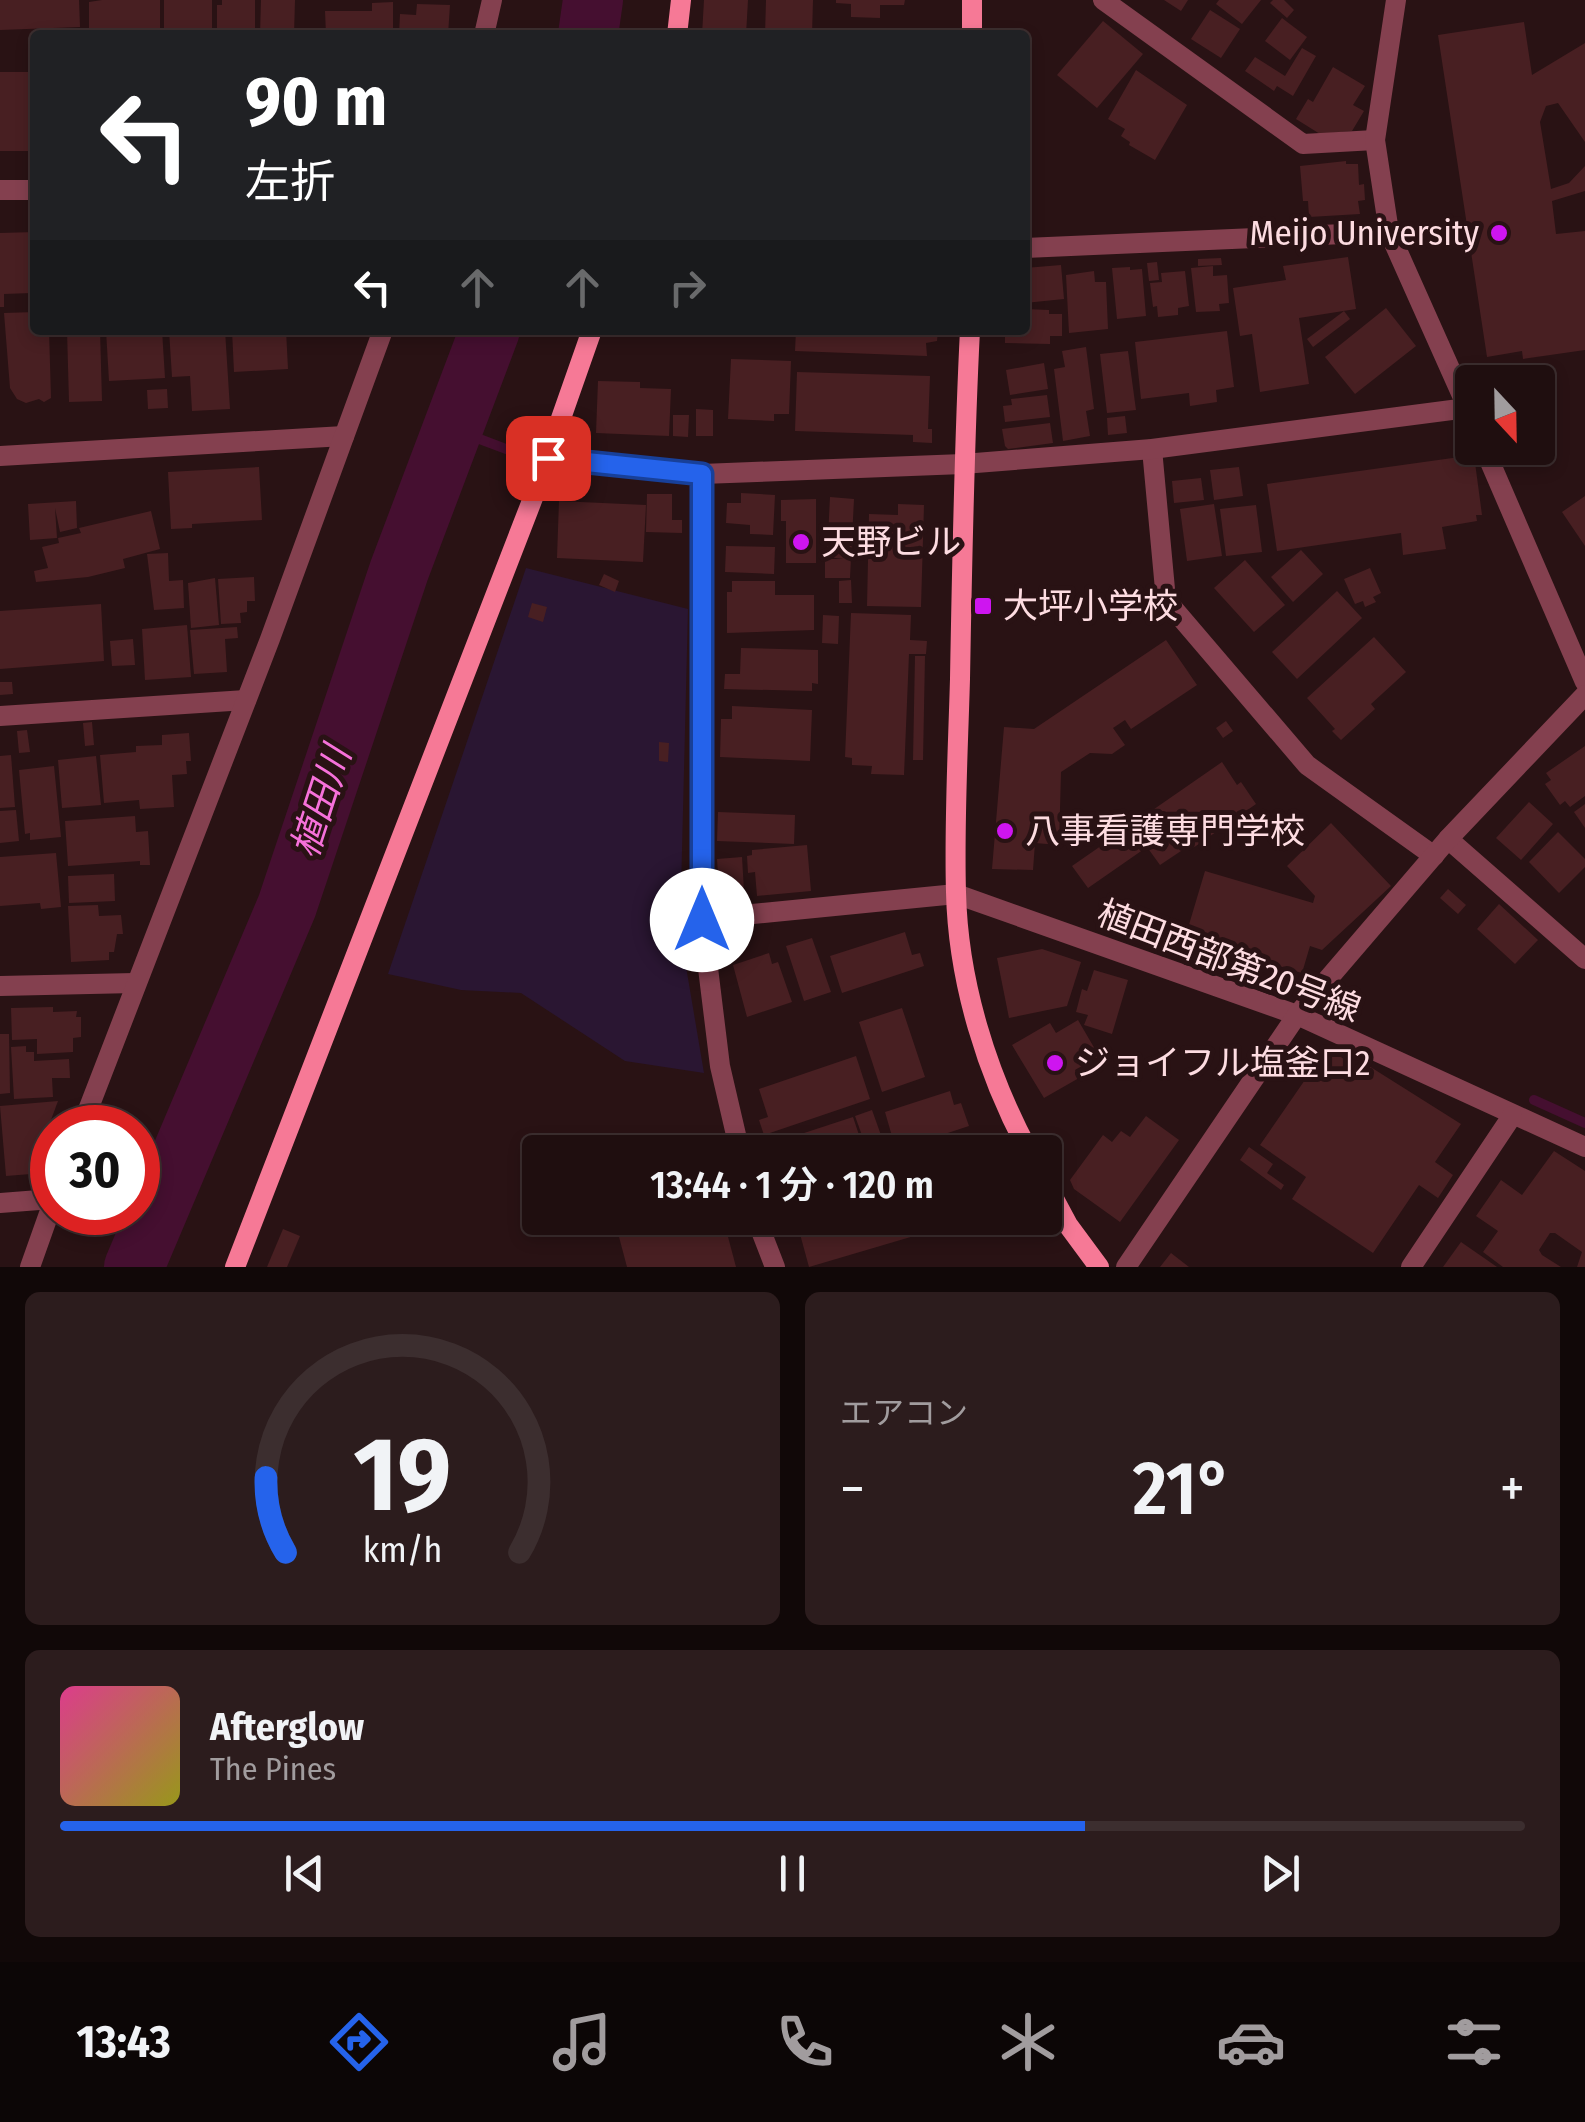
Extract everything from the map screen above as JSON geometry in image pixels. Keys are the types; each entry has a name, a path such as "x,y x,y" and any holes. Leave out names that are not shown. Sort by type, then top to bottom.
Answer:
{"street":[{"path":"485,30 492,0"},
{"path":"678,30 681,0"},
{"path":"972,0 972,30"},
{"path":"1103,0 1303,144 1376,140"},
{"path":"1396,0 1376,140 1388,232 1455,381"},
{"path":"0,190 30,190"},
{"path":"1030,248 1388,232"},
{"path":"90,1105 381,335"},
{"path":"235,1267 548,458 590,335"},
{"path":"970,335 963,464 956,894 964,968 981,1039 1020,1135"},
{"path":"548,458 702,474 963,464 1152,449 1455,416"},
{"path":"0,456 344,436"},
{"path":"1152,449 1166,600 1307,764 1441,847 1585,959"},
{"path":"1491,465 1585,682"},
{"path":"702,474 702,920 720,1066 736,1135"},
{"path":"1126,1267 1297,1016 1441,847 1585,695"},
{"path":"0,716 246,700"},
{"path":"702,920 956,894"},
{"name":"植田西部第20号線","path":"956,894 1297,1016 1585,1147"},
{"path":"0,986 136,983"},
{"path":"1411,1267 1512,1116"},
{"path":"0,1203 30,1202"},
{"path":"1062,1214 1099,1267"},
{"path":"30,1267 41,1235"},
{"path":"763,1235 775,1267"}],"shaded area":[{"path":"526,568 688,609 680,931 704,1073 625,1061 521,993 461,990 388,974"}],"building":[{"path":"0,0 79,0 80,27 0,30"},
{"path":"160,0 160,30 89,30 89,2"},
{"path":"164,0 212,0 212,30 164,30"},
{"path":"222,0 255,0 255,30 217,30 217,5 222,5"},
{"path":"261,0 295,0 294,30 260,30"},
{"path":"704,0 748,0 746,30 702,30"},
{"path":"766,0 813,0 812,30 765,30"},
{"path":"836,0 905,0 904,5 880,5 880,18 851,17 851,4"},
{"path":"1164,0 1188,0 1181,11"},
{"path":"1219,0 1261,0 1242,24 1216,4"},
{"path":"1284,0 1294,10 1287,18 1270,3"},
{"path":"393,2 393,30 326,30 325,11 372,11 372,3"},
{"path":"417,4 450,5 448,30 399,30 400,14 416,15"},
{"path":"1210,10 1240,29 1221,58 1191,39"},
{"path":"1282,18 1307,37 1290,60 1265,41"},
{"path":"1103,21 1143,54 1097,108 1057,75"},
{"path":"1524,22 1532,75 1585,43 1585,142 1558,103 1546,106 1540,122 1551,189 1569,183 1585,166 1585,191 1552,201 1556,234 1585,231 1585,350 1523,359 1522,351 1487,357 1438,35"},
{"path":"1302,48 1316,56 1293,96 1277,86 1274,91 1245,71 1255,57 1285,76"},
{"path":"1333,67 1365,86 1353,105 1364,111 1352,131 1320,134 1296,119 1308,99 1313,102"},
{"path":"1136,70 1187,105 1155,160 1129,145 1121,136 1125,129 1108,119"},
{"path":"0,72 29,72 30,151 0,151"},
{"path":"1346,161 1358,164 1359,185 1364,184 1365,200 1358,201 1360,214 1309,217 1308,201 1303,201 1300,166"},
{"path":"30,232 30,293 4,294 4,307 0,307 0,233"},
{"path":"1348,257 1356,309 1299,318 1309,384 1260,392 1252,334 1240,336 1233,288 1286,280 1283,266"},
{"path":"1221,258 1222,265 1198,266 1198,259"},
{"path":"1157,262 1159,280 1149,281 1147,263"},
{"path":"1061,265 1064,299 1030,302 1030,268"},
{"path":"1213,266 1213,276 1227,275 1229,303 1219,304 1220,311 1196,312 1191,268"},
{"path":"1112,268 1142,269 1146,316 1117,319"},
{"path":"1094,271 1095,282 1106,282 1108,329 1069,333 1066,275"},
{"path":"1185,271 1189,306 1178,308 1178,315 1158,317 1150,283 1162,282 1161,273"},
{"path":"1386,308 1416,346 1355,394 1325,357"},
{"path":"1030,309 1062,314 1062,336 1050,336 1050,344 1005,343 1005,335 1030,335"},
{"path":"1344,311 1350,319 1313,347 1307,339"},
{"path":"30,312 30,335 49,335 51,398 44,402 39,399 26,403 17,399 10,388 4,313"},
{"path":"1227,331 1234,387 1216,390 1217,402 1190,406 1189,393 1141,399 1135,342"},
{"path":"67,335 100,335 102,401 69,402"},
{"path":"106,335 162,335 165,378 109,381"},
{"path":"169,335 225,335 230,409 192,411 190,376 172,377"},
{"path":"232,335 286,335 288,369 234,372"},
{"path":"796,335 938,335 937,341 926,343 927,356 795,351"},
{"path":"1086,347 1094,409 1086,411 1090,436 1063,441 1054,369 1065,367 1062,351"},
{"path":"1128,351 1136,410 1107,413 1100,354"},
{"path":"731,359 791,361 789,414 774,414 774,421 728,419"},
{"path":"1044,363 1048,389 1010,395 1006,370"},
{"path":"797,372 930,376 928,429 932,429 932,443 913,442 913,435 795,431"},
{"path":"598,381 640,382 640,388 671,389 669,436 596,433"},
{"path":"167,389 168,408 148,409 147,390"},
{"path":"1047,395 1050,417 1005,422 1003,406 1012,405 1011,399"},
{"path":"696,409 713,410 713,436 696,436"},
{"path":"673,415 689,415 688,437 673,436"},
{"path":"1125,416 1127,433 1108,435 1107,418"},
{"path":"1050,423 1053,443 1008,449 1005,446 1002,429"},
{"path":"1455,458 1455,465 1475,465 1482,515 1476,515 1477,521 1442,527 1446,549 1403,555 1401,533 1277,551 1267,484"},
{"path":"259,467 262,520 171,529 168,472"},
{"path":"1239,467 1243,496 1214,500 1210,470"},
{"path":"1201,478 1204,500 1174,503 1172,481"},
{"path":"741,493 775,495 773,535 750,534 750,525 726,523 727,503 741,503"},
{"path":"647,494 672,494 672,520 682,520 682,533 646,532"},
{"path":"1585,496 1585,546 1562,512"},
{"path":"830,497 854,499 850,578 825,578 825,559 844,559 827,557"},
{"name":"天野ビル","path":"816,499 816,563 786,563 786,521 781,521 781,500"},
{"path":"76,501 77,528 60,532 55,508 57,538 30,540 28,504"},
{"path":"559,501 646,505 643,562 557,558"},
{"path":"898,504 924,505 921,607 867,606 869,514 898,515"},
{"path":"1214,504 1222,556 1187,561 1180,509"},
{"path":"1256,505 1262,552 1226,556 1220,509"},
{"path":"151,511 160,549 123,559 125,568 88,577 36,582 34,571 48,568 42,547 59,543 58,538 81,533 79,528"},
{"path":"726,546 775,547 774,574 725,572"},
{"path":"1301,550 1323,574 1293,602 1271,577"},
{"path":"168,553 169,581 183,580 184,608 154,610 147,554"},
{"path":"1245,560 1285,605 1254,632 1214,588"},
{"path":"1370,568 1381,593 1373,597 1376,602 1365,607 1363,601 1355,604 1344,579"},
{"path":"604,574 619,581 615,592 599,585"},
{"path":"254,577 255,601 247,601 247,612 240,613 241,623 221,624 218,579"},
{"path":"215,578 219,625 191,628 188,583"},
{"path":"851,580 852,603 839,603 839,581"},
{"path":"732,581 775,581 775,595 814,595 814,630 727,633 727,592 732,592"},
{"path":"1337,591 1362,618 1297,679 1272,652"},
{"path":"532,603 547,607 543,622 528,617"},
{"path":"101,604 104,661 0,669 0,611"},
{"path":"851,613 911,615 910,640 927,641 926,654 909,654 904,775 871,774 872,766 852,765 852,758 845,757"},
{"path":"823,615 839,616 838,644 822,643"},
{"path":"187,625 191,677 145,680 142,629"},
{"path":"237,627 238,638 225,639 227,672 194,674 190,630"},
{"path":"1374,637 1406,672 1371,704 1375,709 1341,740 1307,698"},
{"path":"133,639 135,665 112,666 110,641"},
{"path":"1166,640 1197,685 1131,729 1125,720 1113,728 1125,745 1112,754 1090,753 1061,772 1059,845 1035,843 1033,870 992,869 1004,727 1034,729"},
{"path":"741,648 818,650 818,684 812,683 812,691 724,689 725,674 740,674"},
{"path":"915,656 925,656 923,760 913,760"},
{"path":"0,682 12,682 13,694 0,695"},
{"path":"732,706 812,710 810,761 720,757 721,719 732,719"},
{"path":"1226,721 1233,731 1223,738 1216,728"},
{"path":"92,722 94,745 85,746 83,723"},
{"path":"27,730 30,752 19,753 17,731"},
{"path":"189,733 191,761 186,761 187,774 172,775 174,807 140,809 139,800 104,803 100,755 136,752 136,746 162,745 162,735"},
{"path":"659,742 669,743 668,762 659,761"},
{"path":"1585,746 1585,796 1570,807 1565,801 1560,805 1545,784 1551,780 1546,773"},
{"path":"11,755 15,807 0,808 0,756"},
{"path":"96,756 101,805 62,808 58,760"},
{"path":"1222,762 1256,804 1193,848 1190,845 1160,865 1147,847 1088,888 1072,866"},
{"path":"54,766 61,837 30,840 30,833 25,834 19,770"},
{"path":"1529,802 1553,824 1521,860 1496,838"},
{"path":"1585,804 1585,828 1574,812"},
{"path":"16,810 19,841 0,843 0,811"},
{"path":"718,812 795,815 794,844 717,841"},
{"path":"135,816 136,832 148,831 150,865 140,865 140,861 68,866 65,821"},
{"path":"1331,823 1391,886 1322,950 1310,946 1302,973 1185,938 1205,871 1313,903 1315,896 1287,866"},
{"path":"1558,832 1585,859 1585,867 1559,893 1529,862"},
{"path":"807,845 811,891 757,896 755,872 748,873 747,856 752,855 752,850"},
{"path":"56,853 61,907 41,909 40,903 0,906 0,857"},
{"path":"742,857 744,891 719,892 717,859"},
{"path":"114,874 115,901 69,903 68,876"},
{"path":"1448,889 1466,905 1458,914 1440,898"},
{"path":"1499,904 1538,940 1515,964 1477,929"},
{"path":"98,905 99,916 121,915 123,934 117,934 109,960 71,962 68,906"},
{"path":"905,932 912,955 920,953 924,966 842,993 830,956"},
{"path":"812,938 831,992 804,1001 786,946"},
{"path":"1042,949 1081,962 1067,1006 1009,1018 997,958"},
{"path":"769,953 772,964 778,962 792,1002 747,1017 733,965"},
{"path":"1094,970 1128,980 1112,1034 1084,1025 1088,1015 1076,1012 1082,989 1087,991"},
{"path":"53,1007 53,1012 77,1011 76,1017 81,1017 81,1037 73,1038 73,1052 37,1054 37,1039 12,1040 11,1008"},
{"path":"902,1008 925,1077 882,1092 859,1022"},
{"name":"ジョイフル塩釜口2","path":"1078,1020 1099,1056 1075,1070 1079,1078 1044,1098 1012,1045 1050,1023 1056,1033"},
{"path":"0,1034 9,1034 10,1093 0,1094"},
{"path":"26,1046 26,1052 34,1052 34,1061 69,1059 70,1078 52,1078 53,1097 14,1099 11,1047"},
{"path":"1327,1048 1356,1067 1361,1061 1461,1124 1435,1162 1453,1175 1438,1198 1419,1185 1373,1253 1292,1199 1306,1177 1260,1145"},
{"path":"856,1056 870,1099 764,1135 759,1120 768,1117 759,1089"},
{"path":"950,1091 954,1105 961,1103 969,1126 942,1135 892,1135 885,1112"},
{"path":"58,1101 57,1105 30,1105 30,1174 6,1176 0,1106"},
{"path":"872,1110 881,1135 862,1135 855,1116"},
{"path":"1146,1116 1179,1140 1120,1222 1074,1189 1070,1180 1103,1135 1112,1142 1121,1131 1130,1137"},
{"path":"853,1117 859,1135 798,1135"},
{"path":"1249,1147 1273,1164 1267,1173 1284,1185 1281,1190 1240,1160"},
{"path":"1554,1151 1585,1171 1585,1267 1577,1267 1582,1252 1550,1233 1539,1250 1561,1267 1503,1267 1483,1252 1498,1231 1476,1216 1501,1180 1522,1195"},
{"path":"283,1229 300,1236 287,1267 267,1267"},
{"path":"619,1235 728,1235 736,1267 627,1267"},
{"path":"800,1235 914,1236 809,1267"},
{"path":"1461,1242 1497,1267 1443,1267"},
{"path":"1171,1253 1189,1267 1160,1267"}],"waterway":[{"name":"植田川","path":"589,30 593,0"},
{"name":"植田川","path":"134,1267 287,906 399,571 488,335"},
{"path":"453,429 514,452"},
{"path":"1534,1100 1585,1123"}],"place":[{"name":"Meijo University","path":"1499,233"},
{"name":"天野ビル","path":"801,542"},
{"name":"大坪小学校","path":"983,606"},
{"name":"八事看護専門学校","path":"1005,831"},
{"name":"ジョイフル塩釜口2","path":"1055,1063"}],"route":[{"path":"548,458 702,474 702,920"}]}
